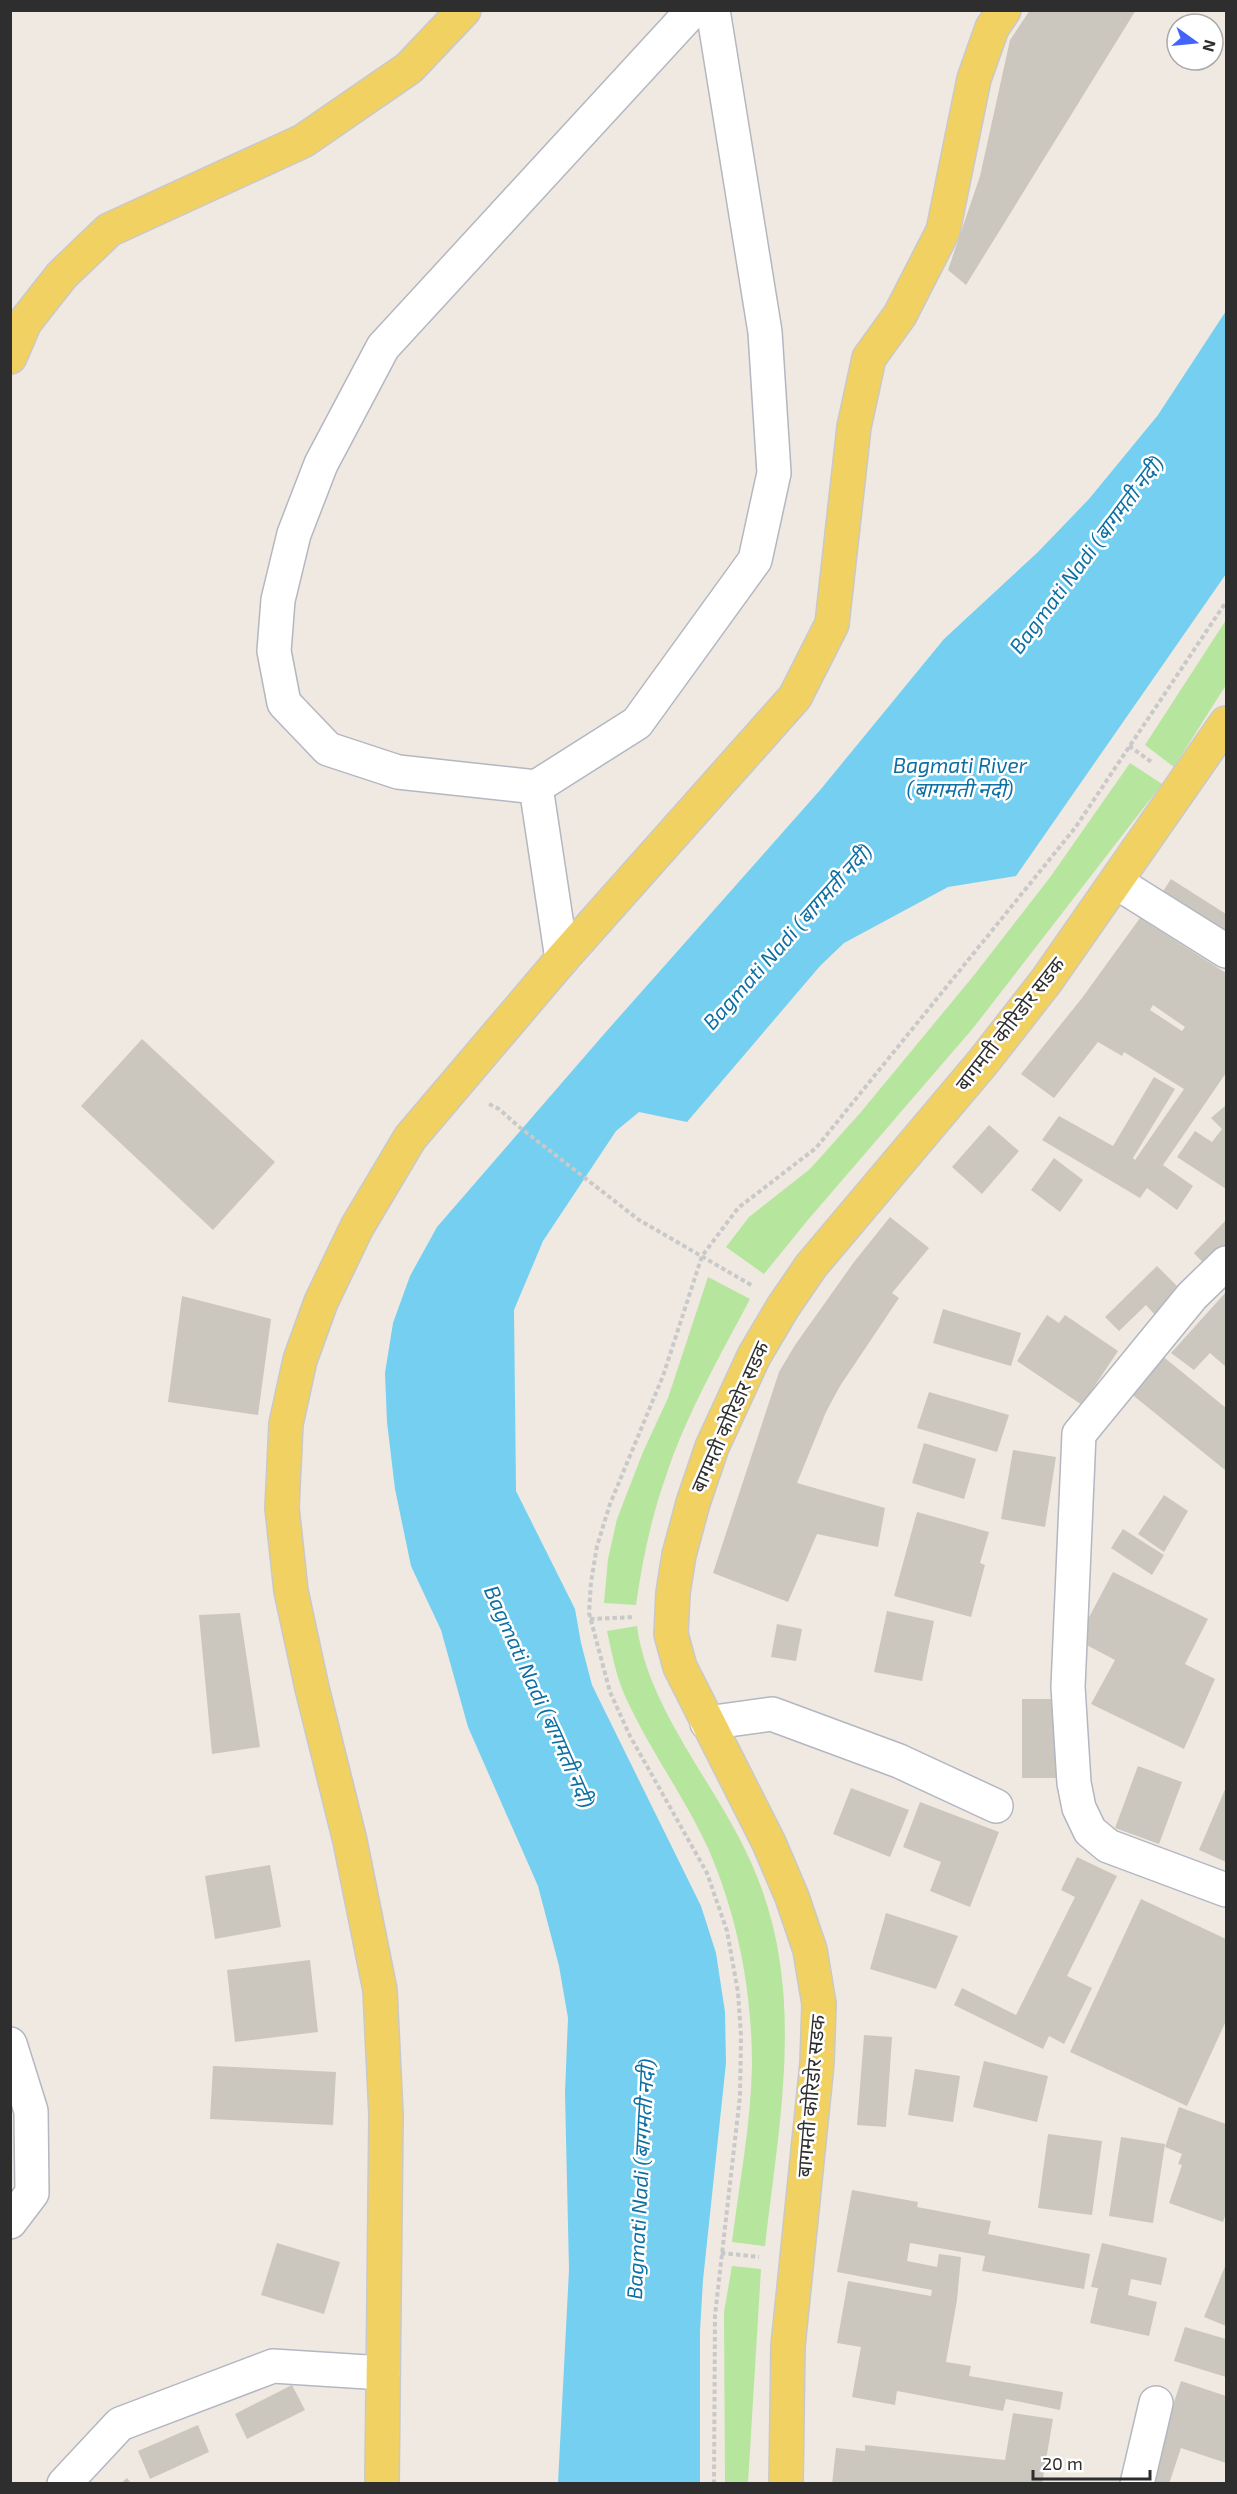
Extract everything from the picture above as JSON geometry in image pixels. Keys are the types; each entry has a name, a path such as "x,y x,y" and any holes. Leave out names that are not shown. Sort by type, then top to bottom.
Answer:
{"main road":[{"path":"10,357 25,322 62,274 109,230 303,141 409,68 464,10"},
{"path":"382,2484 386,2115 380,1990 350,1841 312,1688 291,1591 282,1508 286,1424 300,1360 321,1302 357,1227 410,1138 562,959 795,697 832,624 854,428 869,358 900,315 943,231 974,79 992,28 1004,10"},
{"name":"बागमती कोरिडोर सडक","path":"786,2484 788,2346 818,2063 819,2004 810,1950 792,1897 680,1667 671,1634 673,1593 679,1555 693,1503 712,1447 754,1356 783,1307 811,1266 997,1044 1047,980 1227,723"}],"street":[{"path":"693,10 383,347 321,464 294,534 278,600 274,651 284,703 328,749 398,772 536,787 637,723 755,560 774,472 765,332 713,10"},
{"path":"536,787 562,959"},
{"path":"1116,882 1227,951"},
{"path":"1227,1263 1192,1296 1079,1434 1068,1687 1074,1783 1079,1808 1090,1831 1108,1846 1227,1890"},
{"path":"707,1723 772,1714 899,1761 996,1806"},
{"path":"10,2043 31,2111 32,2193 10,2222"},
{"path":"64,2484 120,2424 273,2366 383,2373"},
{"path":"1137,2484 1156,2403"}],"path":[{"path":"714,2484 715,2315 740,2096 741,2036 738,1992 727,1931 707,1872 630,1736 610,1692 590,1619 591,1582 597,1546 610,1504 663,1376 702,1256 738,1208 816,1148 1075,828 1227,602"},
{"path":"518,1126 639,1220 756,1288 783,1307"},
{"path":"590,1619 672,1615"}],"green space":[{"path":"1226,620 1226,685 1174,767 1145,745"},
{"path":"1130,763 1162,784 974,1027 764,1274 726,1247 749,1217 810,1169 861,1112 975,974 1051,876"},
{"path":"708,1277 750,1299 704,1386 674,1454 651,1524 636,1605 604,1603 608,1559 617,1519 643,1452 668,1398"},
{"path":"637,1626 654,1687 668,1716 749,1858 767,1905 778,1953 784,2001 785,2050 777,2147 765,2246 732,2242 747,2132 752,2065 749,2010 741,1955 728,1901 708,1848 634,1716 619,1680 607,1631"},
{"path":"732,2266 761,2269 748,2483 725,2483 724,2312"}],"water":[{"name":"Bagmati River (बागमती नदी)","path":"1226,311 1226,574 1016,876 948,887 844,943 820,966 687,1122 639,1112 616,1131 543,1241 514,1310 516,1491 575,1609 592,1685 701,1906 716,1953 725,2012 726,2063 703,2280 700,2331 700,2483 558,2483 569,2270 565,2093 568,2018 559,1966 538,1886 468,1727 441,1630 411,1566 395,1489 387,1422 385,1373 393,1323 410,1276 437,1227 821,789 944,639 1038,552 1089,499 1158,415"}],"building":[{"path":"1030,10 1136,10 966,285 948,270 980,176 1010,40"},
{"path":"1171,879 1226,914 1226,947 1156,902"},
{"path":"1140,918 1226,973 1226,1073 1163,1165 1193,1186 1177,1210 1147,1188 1140,1198 1042,1140 1059,1116 1113,1146 1154,1077 1175,1089 1133,1158 1135,1160 1184,1089 1124,1052 1122,1056 1098,1042 1054,1098 1021,1074 1082,998","holes":["1153,1005 1185,1027 1182,1031 1150,1010"]},
{"path":"142,1039 275,1162 213,1230 81,1106"},
{"path":"1226,1105 1226,1189 1177,1157 1195,1131 1212,1142 1222,1129 1211,1118"},
{"path":"989,1125 1019,1151 982,1194 952,1167"},
{"path":"1054,1158 1083,1180 1060,1212 1031,1190"},
{"path":"890,1217 929,1248 892,1293 899,1298 840,1386 826,1412 797,1483 885,1508 878,1547 817,1534 788,1602 713,1573 779,1372 795,1345 854,1262"},
{"path":"1226,1220 1226,1256 1211,1271 1194,1253"},
{"path":"1157,1266 1182,1291 1156,1316 1146,1305 1119,1331 1105,1317"},
{"path":"1226,1292 1226,1367 1210,1353 1194,1370 1171,1353"},
{"path":"182,1296 271,1319 258,1415 168,1402"},
{"path":"943,1309 1021,1333 1011,1366 933,1343"},
{"path":"1047,1315 1059,1323 1065,1315 1118,1351 1082,1405 1017,1361"},
{"path":"1160,1354 1226,1408 1225,1470 1129,1392"},
{"path":"929,1392 1009,1415 997,1452 917,1428"},
{"path":"924,1443 976,1459 964,1499 912,1483"},
{"path":"1013,1450 1056,1457 1045,1527 1001,1519"},
{"path":"1164,1495 1188,1511 1164,1552 1138,1534"},
{"path":"917,1512 989,1532 980,1563 985,1565 971,1617 894,1596"},
{"path":"1123,1529 1164,1555 1152,1575 1111,1548"},
{"path":"1113,1572 1208,1619 1185,1664 1215,1679 1184,1749 1091,1704 1115,1660 1077,1640"},
{"path":"887,1611 934,1621 922,1681 874,1672"},
{"path":"240,1613 260,1747 212,1754 199,1615"},
{"path":"777,1624 802,1629 796,1661 771,1657"},
{"path":"1022,1699 1063,1699 1062,1778 1022,1778"},
{"path":"1138,1766 1182,1782 1159,1844 1115,1828"},
{"path":"1226,1787 1226,1862 1199,1850"},
{"path":"851,1788 909,1810 890,1857 833,1834"},
{"path":"920,1802 999,1832 970,1907 930,1891 941,1862 903,1847"},
{"path":"1077,1857 1117,1876 1067,1976 1092,1988 1064,2044 1049,2036 1043,2049 954,2005 962,1988 1016,2015 1075,1897 1061,1890"},
{"path":"270,1865 281,1927 215,1939 205,1876"},
{"path":"1141,1899 1226,1939 1226,2021 1187,2106 1070,2052"},
{"path":"886,1913 958,1936 936,1989 870,1969"},
{"path":"310,1960 318,2032 235,2042 227,1970"},
{"path":"864,2035 892,2037 886,2127 857,2125"},
{"path":"984,2061 1048,2076 1037,2122 973,2107"},
{"path":"213,2066 336,2072 333,2125 210,2119"},
{"path":"915,2069 960,2076 953,2122 908,2115"},
{"path":"1179,2107 1226,2124 1226,2213 1223,2222 1169,2203 1182,2165 1178,2164 1182,2154 1165,2147"},
{"path":"1048,2134 1102,2141 1092,2215 1038,2208"},
{"path":"1121,2137 1165,2144 1153,2223 1109,2216"},
{"path":"852,2190 918,2202 917,2207 991,2221 988,2234 1090,2254 1084,2289 982,2271 985,2256 910,2243 907,2261 937,2267 939,2254 961,2257 957,2300 946,2362 971,2366 969,2376 1063,2392 1060,2410 1006,2399 1003,2411 897,2391 895,2405 852,2397 861,2347 837,2343 848,2281 931,2296 932,2290 837,2272"},
{"path":"277,2243 340,2262 324,2314 261,2295"},
{"path":"1102,2243 1167,2258 1161,2285 1131,2279 1128,2295 1157,2302 1149,2336 1090,2323 1098,2288 1091,2287"},
{"path":"1226,2264 1226,2326 1204,2317"},
{"path":"1185,2327 1226,2339 1226,2377 1174,2361"},
{"path":"1181,2381 1226,2396 1226,2463 1181,2448 1169,2484 1157,2484 1148,2480"},
{"path":"292,2385 305,2410 247,2439 235,2414"},
{"path":"1013,2413 1053,2419 1042,2484 832,2484 836,2448 865,2451 865,2445 1005,2460"},
{"path":"198,2425 209,2452 150,2479 138,2451"},
{"path":"127,2478 132,2484 120,2484"}],"water label":[{"name":"Bagmati Nadi (बागमती नदी)","path":"1087,555"},
{"name":"Bagmati Nadi (बागमती नदी)","path":"788,937"},
{"name":"Bagmati Nadi (बागमती नदी)","path":"539,1697"},
{"name":"Bagmati Nadi (बागमती नदी)","path":"641,2179"}]}
